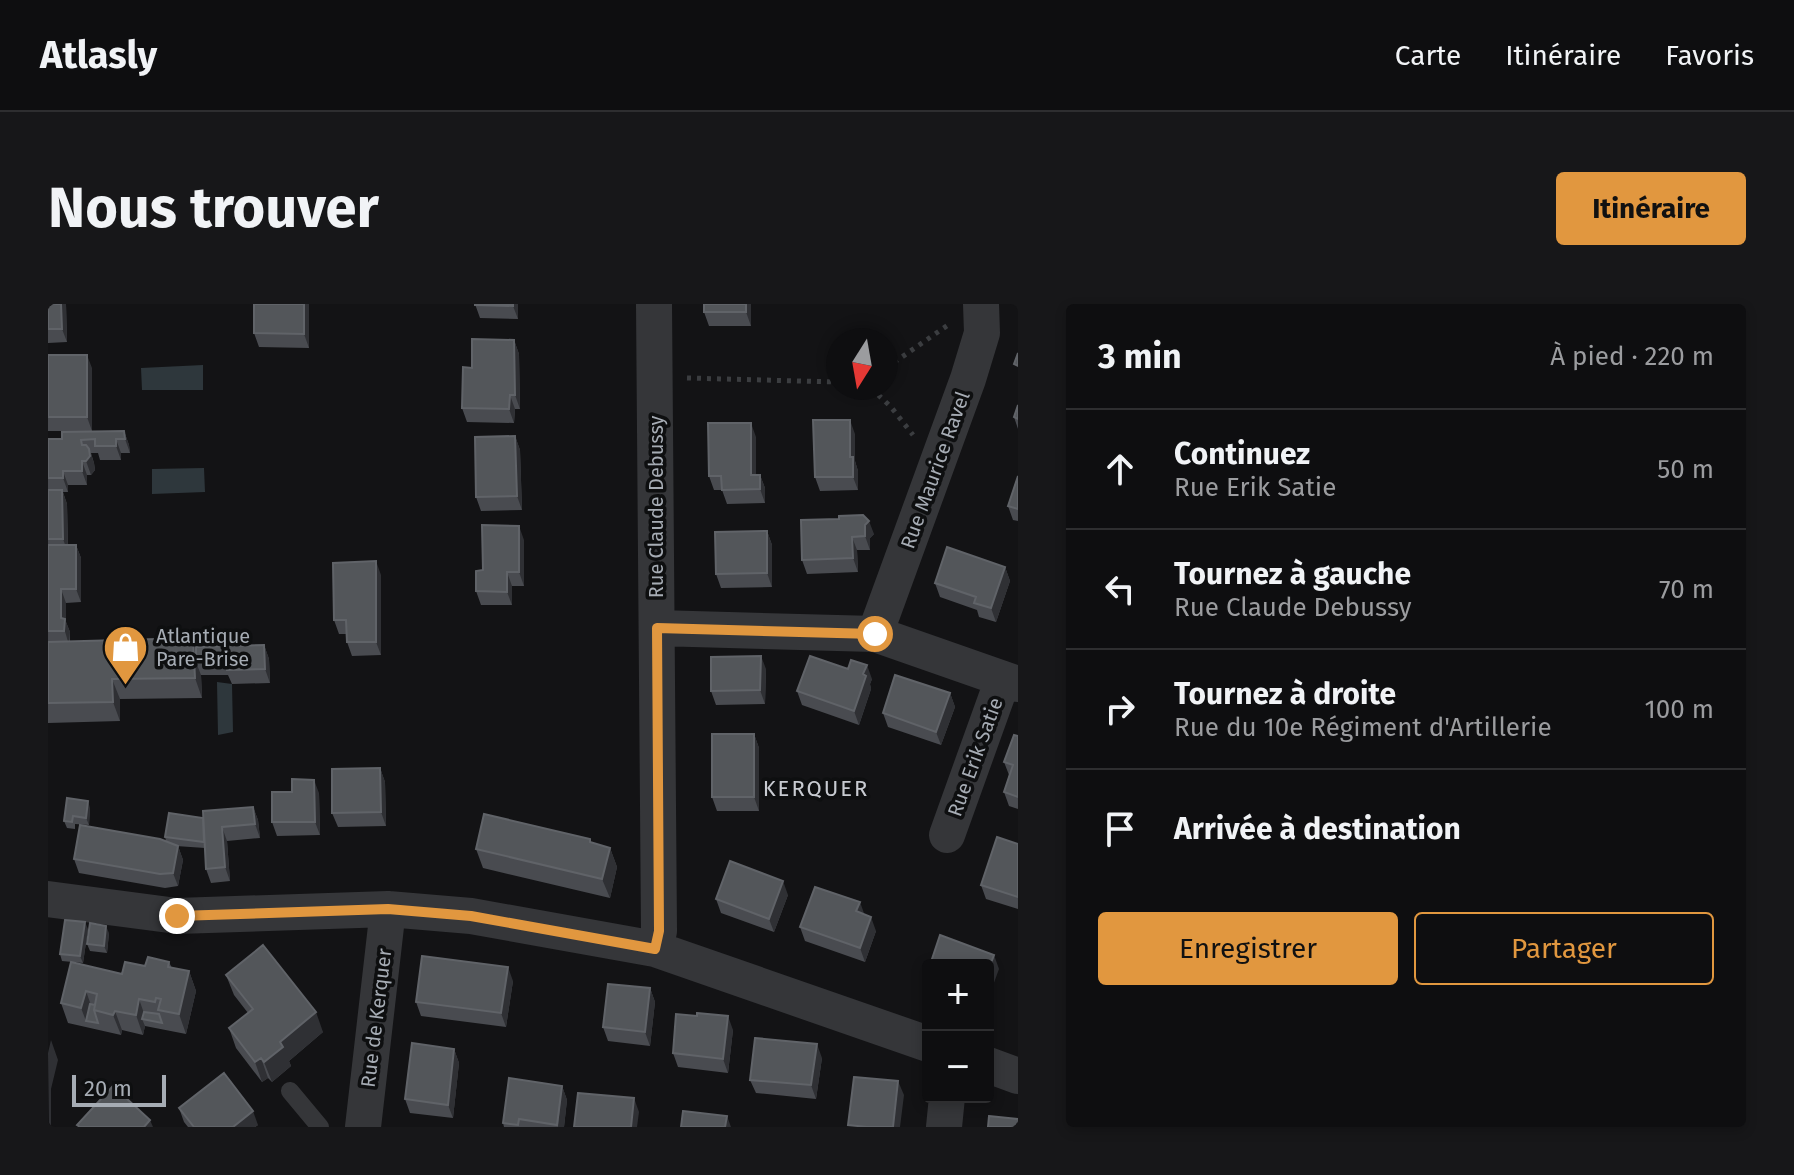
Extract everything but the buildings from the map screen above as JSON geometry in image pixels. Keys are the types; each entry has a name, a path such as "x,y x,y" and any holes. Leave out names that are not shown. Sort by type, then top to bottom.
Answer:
{"street":[{"name":"Rue Claude Debussy","path":"654,304 659,931 655,949"},
{"name":"Rue Maurice Ravel","path":"875,634 982,333 968,312"},
{"name":"Rue Erik Satie","path":"657,628 875,634 1011,682 947,835"},
{"path":"48,899 177,916 388,909 471,916 655,949 922,1042"},
{"name":"Rue de Kerquer","path":"363,1127 388,909"},
{"path":"994,1067 1018,1076"},
{"path":"944,1127 946,1103"}],"lane":[{"path":"290,1091 320,1127"}],"path":[{"path":"898,360 968,312"},
{"path":"655,377 826,382"},
{"path":"884,400 936,466"}],"shaded area":[{"path":"203,365 203,390 142,390 141,368"},
{"path":"204,468 205,492 152,494 152,469"},
{"path":"217,682 232,684 233,732 218,735"}],"place":[{"name":"Atlantique Pare-Brise","path":"125,687"}],"district":[{"name":"KERQUER","path":"816,788"}],"route":[{"path":"177,916 388,909 471,916 655,949 659,931 657,628 875,634"}]}
